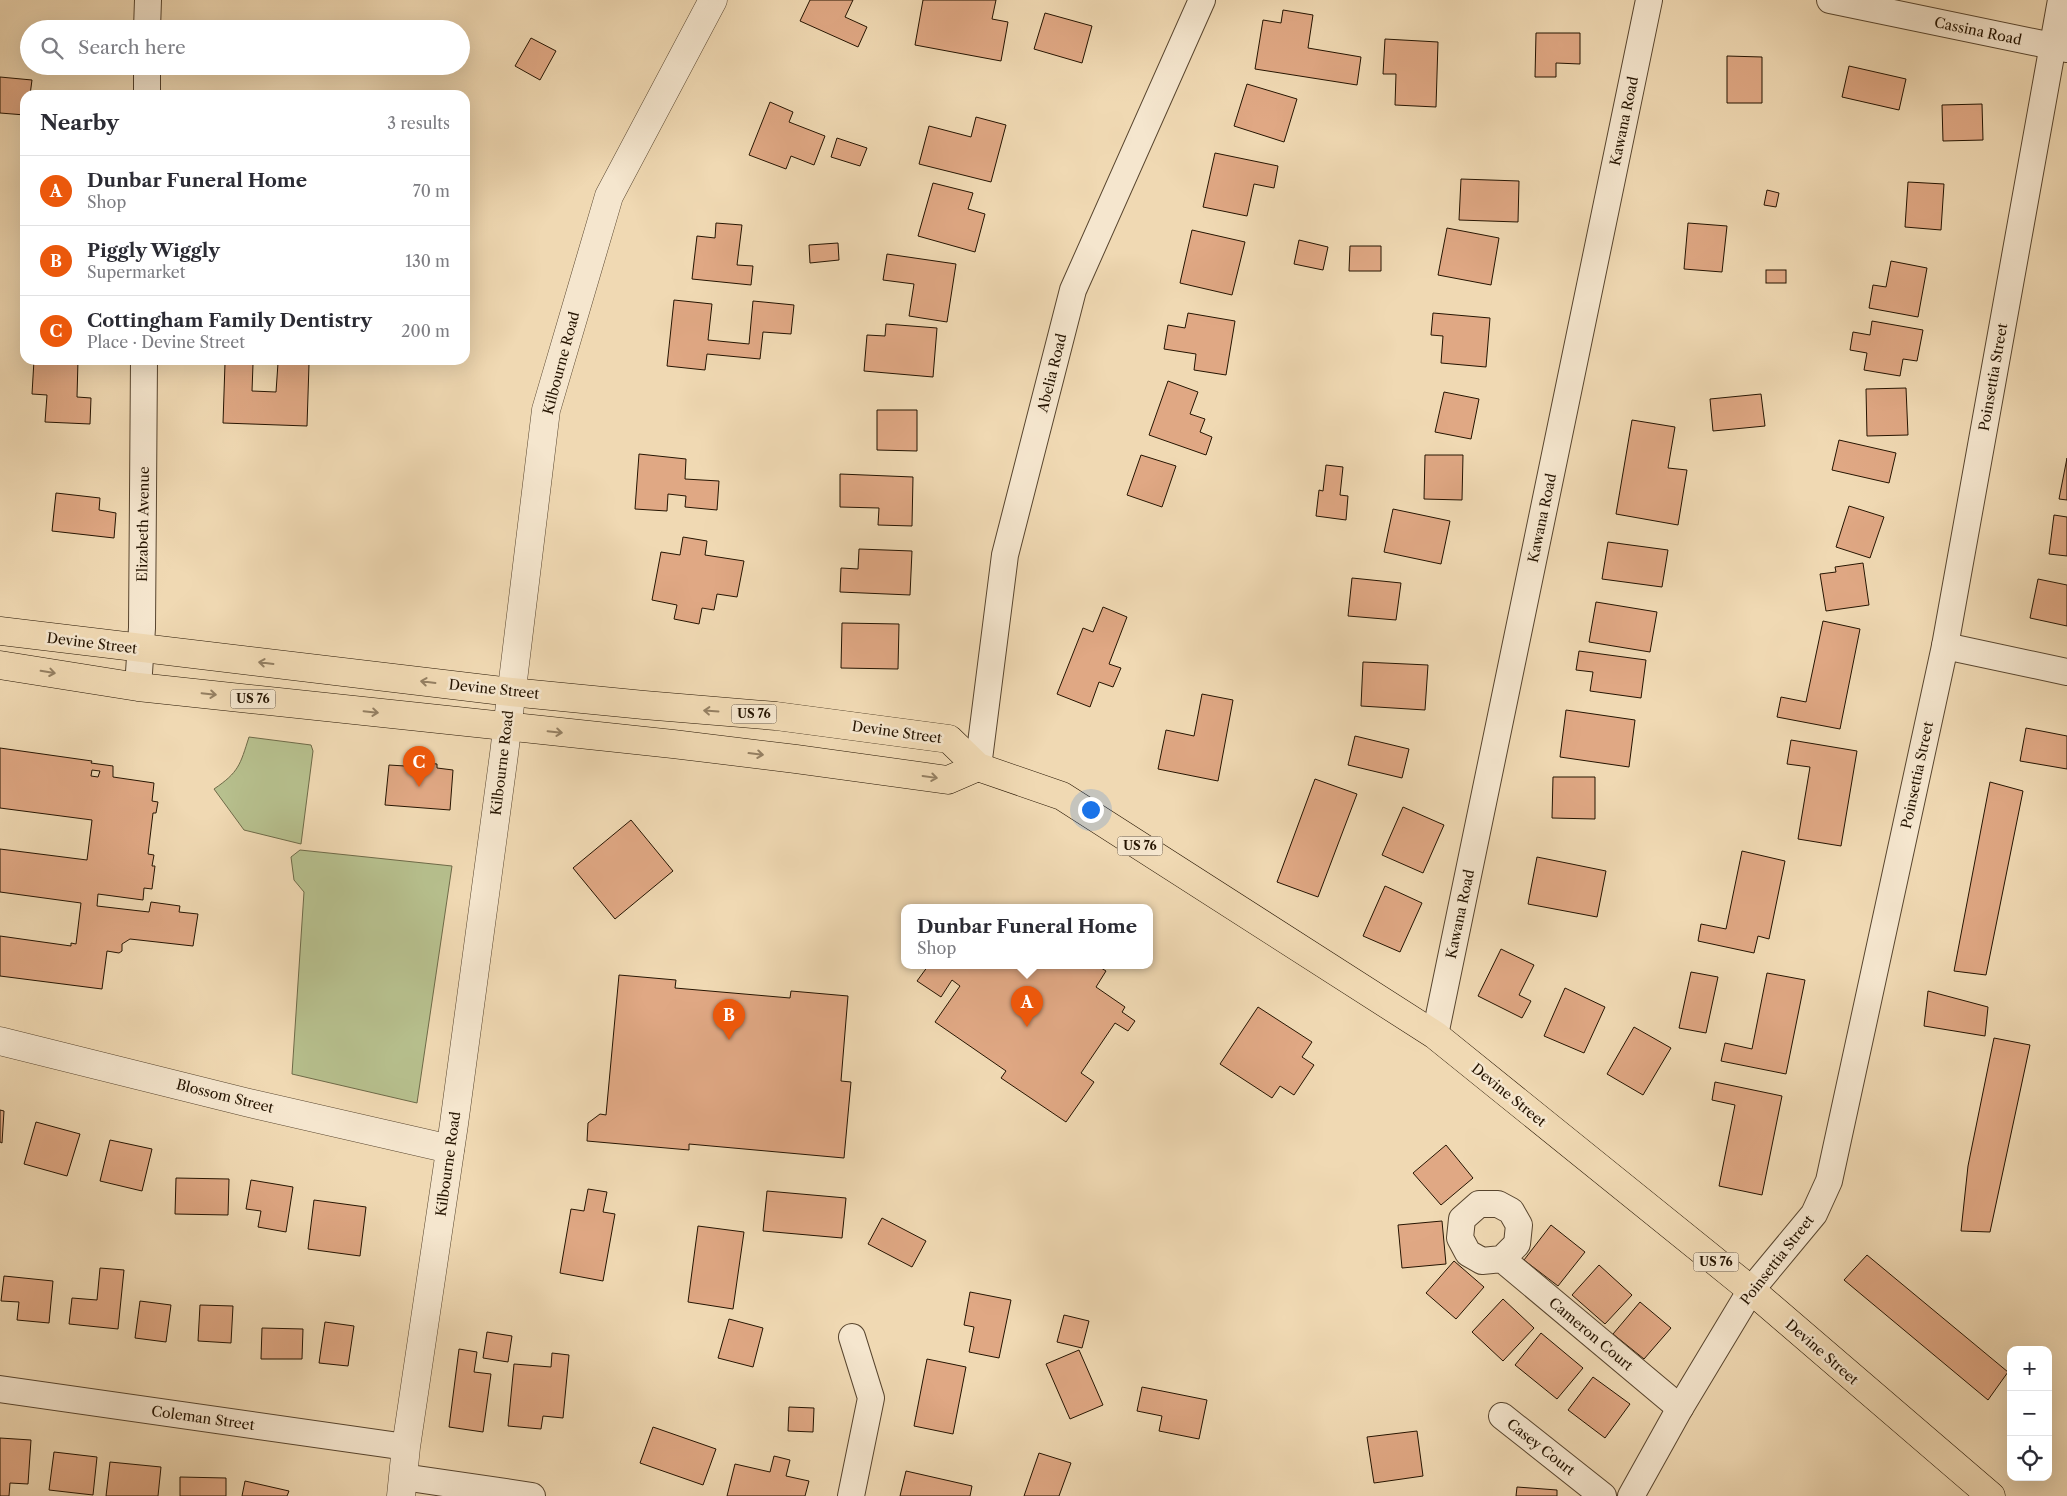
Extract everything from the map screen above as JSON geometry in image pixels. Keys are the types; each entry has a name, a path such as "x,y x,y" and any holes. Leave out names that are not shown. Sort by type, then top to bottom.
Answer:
{"main road":[{"name":"Devine Street","path":"0,631 511,692 804,719 950,739 978,767 1062,796 1435,1035 1750,1290 1991,1496"},
{"name":"US 76","path":"0,665 138,687 796,759 948,780 978,767"},
{"path":"796,759 804,719"}],"street":[{"path":"148,0 148,20"},
{"name":"Kilbourne Road","path":"402,1487 406,1447 450,1149 507,727 546,410 609,196 713,0"},
{"name":"Abelia Road","path":"978,767 1005,555 1073,290 1202,0"},
{"name":"Kawana Road","path":"1435,1035 1648,0"},
{"name":"Cassina Road","path":"1830,0 2059,48"},
{"name":"Poinsettia Street","path":"1631,1496 1680,1408 1750,1290 1814,1214 1829,1181 1945,646 2059,48 2060,0"},
{"path":"147,75 147,90"},
{"name":"Elizabeth Avenue","path":"138,687 142,628 144,365"},
{"path":"1945,646 2067,672"},
{"name":"Blossom Street","path":"0,1041 245,1102 450,1149"},
{"name":"Cameron Court","path":"1502,1259 1680,1408"},
{"path":"851,1496 871,1398 852,1337"},
{"name":"Coleman Street","path":"0,1389 406,1447"},
{"name":"Casey Court","path":"1502,1416 1603,1496"},
{"path":"402,1487 532,1496"}],"green space":[{"path":"249,737 311,745 313,751 301,844 244,830 214,789 229,778 238,767"},
{"path":"300,850 452,866 417,1103 292,1074 304,892 294,880 291,857"}],"building":[{"path":"810,0 853,0 845,17 867,27 858,47 800,21"},
{"path":"923,0 996,0 992,19 1008,22 1001,61 915,45"},
{"path":"1283,10 1313,15 1308,48 1361,57 1357,85 1255,69 1263,20 1281,23"},
{"path":"1045,13 1092,26 1082,63 1034,49"},
{"path":"1536,33 1580,33 1580,64 1556,63 1556,77 1535,77"},
{"path":"531,38 556,51 540,80 515,66"},
{"path":"1385,39 1438,42 1436,107 1395,105 1396,74 1383,74"},
{"path":"1727,56 1762,57 1762,103 1727,103"},
{"path":"1849,66 1906,79 1899,110 1842,97"},
{"path":"0,77 32,80 31,90 20,90 20,115 0,113"},
{"path":"1247,84 1297,99 1284,142 1234,126"},
{"path":"770,102 793,112 789,122 825,136 814,165 791,156 786,169 749,155"},
{"path":"1982,104 1983,140 1943,141 1942,105"},
{"path":"976,117 1006,125 991,182 919,164 929,126 971,137"},
{"path":"837,138 867,148 860,166 831,157"},
{"path":"1215,153 1278,166 1274,188 1254,184 1247,216 1203,207"},
{"path":"1461,179 1519,181 1518,222 1459,220"},
{"path":"1908,182 1944,184 1941,230 1905,227"},
{"path":"933,183 973,193 968,209 985,214 975,252 918,236"},
{"path":"1767,190 1779,193 1776,207 1764,205"},
{"path":"716,223 742,225 737,265 753,266 751,285 692,279 697,236 715,238"},
{"path":"1688,223 1727,226 1722,272 1684,269"},
{"path":"1447,228 1499,238 1491,285 1438,275"},
{"path":"1192,230 1245,242 1232,295 1180,283"},
{"path":"1299,240 1328,247 1323,270 1294,264"},
{"path":"838,243 839,260 810,263 809,245"},
{"path":"1350,246 1381,246 1381,271 1349,271"},
{"path":"887,254 956,264 947,322 909,316 914,284 883,280"},
{"path":"1891,261 1927,268 1918,317 1869,308 1873,285 1886,287"},
{"path":"1766,270 1786,270 1786,283 1766,283"},
{"path":"674,300 712,304 708,340 749,344 753,301 794,305 791,334 763,332 760,359 707,354 705,370 667,366"},
{"path":"1188,313 1235,321 1226,375 1194,370 1196,354 1164,349 1168,325 1185,328"},
{"path":"1433,313 1490,318 1486,367 1441,363 1443,336 1431,335"},
{"path":"1872,321 1923,330 1917,361 1903,359 1900,376 1864,370 1867,353 1850,350 1853,332 1870,335"},
{"path":"886,324 937,328 933,377 864,371 867,335 885,336"},
{"path":"34,365 78,365 77,397 91,398 90,424 45,422 47,395 32,394"},
{"path":"225,365 253,365 252,391 276,392 278,365 309,365 307,426 223,423"},
{"path":"1168,381 1198,392 1190,414 1205,419 1200,432 1212,437 1206,455 1149,435"},
{"path":"1906,388 1908,435 1867,436 1866,389"},
{"path":"1444,392 1479,399 1471,439 1435,432"},
{"path":"1761,394 1765,426 1713,431 1710,399"},
{"path":"877,410 917,410 917,451 877,450"},
{"path":"1632,420 1675,427 1668,468 1687,470 1678,525 1616,514"},
{"path":"1839,440 1896,453 1889,483 1832,470"},
{"path":"639,454 686,459 685,479 719,481 717,510 685,507 686,496 668,494 667,511 635,509"},
{"path":"1141,455 1176,466 1162,507 1127,495"},
{"path":"1425,455 1463,455 1462,500 1424,499"},
{"path":"2067,458 2067,500 2059,499"},
{"path":"1326,465 1343,467 1340,495 1348,496 1346,520 1316,516 1319,490 1323,491"},
{"path":"840,474 913,477 912,526 878,525 879,508 840,507"},
{"path":"56,493 100,498 99,510 116,513 114,538 52,531"},
{"path":"1849,506 1884,517 1870,558 1836,547"},
{"path":"1393,509 1450,521 1441,564 1384,552"},
{"path":"2054,515 2067,517 2067,556 2049,554"},
{"path":"683,537 707,541 705,555 744,561 737,597 717,594 714,610 702,608 699,624 674,619 677,605 652,600 661,552 680,555"},
{"path":"1608,542 1668,550 1662,587 1602,579"},
{"path":"859,549 912,551 910,595 840,592 841,568 858,569"},
{"path":"1863,563 1869,605 1826,611 1820,574 1836,572 1835,567"},
{"path":"1352,578 1401,583 1396,620 1348,616"},
{"path":"2038,579 2067,585 2067,626 2030,618"},
{"path":"1596,602 1657,612 1650,652 1589,642"},
{"path":"1103,607 1127,617 1109,664 1121,668 1113,687 1099,682 1090,707 1057,694 1083,628 1093,632"},
{"path":"1823,621 1860,629 1840,729 1777,717 1781,697 1806,702"},
{"path":"842,623 899,624 898,669 841,668"},
{"path":"1579,651 1646,660 1641,698 1590,691 1593,672 1576,670"},
{"path":"1363,662 1428,665 1425,710 1361,706"},
{"path":"1202,694 1233,700 1218,781 1158,769 1166,730 1194,736"},
{"path":"1566,710 1635,720 1629,767 1560,757"},
{"path":"2026,728 2067,736 2067,769 2020,761"},
{"path":"1355,736 1409,749 1402,778 1348,765"},
{"path":"1791,740 1857,751 1841,846 1798,839 1810,767 1787,764"},
{"path":"0,748 92,761 91,763 113,766 113,777 154,783 152,801 158,802 156,813 153,813 148,854 154,855 152,866 155,866 152,889 144,888 143,900 98,894 97,906 149,912 151,902 180,906 179,912 198,914 193,946 130,939 122,944 122,951 119,953 107,951 102,989 0,976 0,936 71,946 71,943 76,944 81,903 0,892 0,849 87,860 92,820 0,808","holes":["92,770 100,771 98,777 91,776"]},
{"path":"405,761 437,764 437,768 453,770 450,810 385,805 389,765 405,766"},
{"path":"1553,777 1595,777 1595,819 1552,818"},
{"path":"1315,779 1357,794 1318,897 1277,882"},
{"path":"1990,782 2023,791 1986,975 1954,971"},
{"path":"1403,807 1444,825 1423,873 1382,855"},
{"path":"631,820 673,871 615,919 573,868"},
{"path":"1742,851 1785,861 1769,939 1758,936 1754,953 1698,941 1701,924 1726,929"},
{"path":"1537,857 1606,871 1597,917 1528,904"},
{"path":"1385,886 1422,903 1400,952 1363,936"},
{"path":"1501,949 1534,965 1519,995 1531,1001 1522,1018 1478,996"},
{"path":"926,969 1103,969 1106,971 1096,987 1125,1007 1122,1012 1135,1021 1128,1031 1115,1023 1081,1073 1094,1082 1066,1122 1001,1078 1006,1071 935,1022 960,986 952,980 941,997 917,981"},
{"path":"1691,972 1718,977 1706,1033 1679,1028"},
{"path":"1767,973 1805,980 1786,1074 1721,1061 1725,1043 1752,1049"},
{"path":"619,975 676,980 675,988 790,998 791,991 848,996 841,1081 851,1082 844,1158 689,1144 689,1150 587,1141 588,1123 600,1114 606,1115"},
{"path":"1565,988 1605,1007 1584,1053 1544,1036"},
{"path":"1928,991 1988,1007 1985,1036 1924,1026"},
{"path":"1258,1007 1312,1042 1302,1057 1314,1065 1294,1095 1280,1086 1272,1098 1220,1064"},
{"path":"1634,1027 1671,1048 1643,1095 1607,1074"},
{"path":"1994,1038 2030,1045 1990,1232 1961,1231 1968,1166"},
{"path":"1715,1082 1782,1096 1762,1195 1719,1186 1735,1105 1712,1100"},
{"path":"0,1110 4,1111 2,1143 0,1142"},
{"path":"36,1122 80,1134 67,1176 24,1164"},
{"path":"110,1140 152,1149 142,1191 100,1181"},
{"path":"1446,1145 1473,1178 1441,1205 1413,1173"},
{"path":"176,1178 229,1179 228,1215 175,1214"},
{"path":"251,1180 293,1187 286,1232 258,1227 261,1211 246,1209"},
{"path":"588,1189 607,1192 603,1212 615,1214 603,1281 560,1273 571,1209 584,1211"},
{"path":"767,1191 846,1198 842,1238 763,1231"},
{"path":"314,1200 366,1207 360,1256 308,1249"},
{"path":"882,1218 926,1241 912,1267 868,1244"},
{"path":"1442,1221 1446,1264 1402,1268 1398,1225"},
{"path":"1551,1225 1585,1252 1558,1286 1524,1260"},
{"path":"698,1226 744,1232 733,1309 688,1302"},
{"path":"1867,1255 2007,1371 2007,1373 1988,1400 1844,1280"},
{"path":"1454,1261 1484,1287 1456,1319 1426,1293"},
{"path":"1599,1265 1632,1295 1605,1324 1572,1295"},
{"path":"100,1268 124,1270 118,1329 69,1324 72,1298 97,1300"},
{"path":"4,1276 53,1281 49,1323 17,1320 19,1302 1,1301"},
{"path":"970,1292 1011,1300 999,1358 969,1352 974,1327 964,1325"},
{"path":"1503,1299 1534,1328 1503,1361 1472,1332"},
{"path":"140,1301 171,1305 166,1342 135,1338"},
{"path":"1640,1302 1671,1328 1644,1359 1613,1334"},
{"path":"200,1305 233,1306 231,1343 198,1341"},
{"path":"1064,1315 1089,1321 1082,1348 1057,1342"},
{"path":"729,1319 763,1328 753,1367 718,1358"},
{"path":"325,1322 354,1326 348,1366 319,1363"},
{"path":"262,1328 303,1329 302,1359 261,1359"},
{"path":"487,1332 512,1336 508,1362 483,1358"},
{"path":"1541,1333 1583,1368 1557,1399 1515,1365"},
{"path":"459,1349 477,1352 474,1372 491,1374 483,1432 449,1427"},
{"path":"1079,1350 1103,1405 1070,1419 1046,1364"},
{"path":"552,1353 569,1355 563,1418 543,1416 541,1429 508,1426 514,1364 551,1367"},
{"path":"927,1359 966,1367 953,1434 914,1426"},
{"path":"1593,1377 1630,1404 1605,1438 1568,1410"},
{"path":"1142,1387 1207,1400 1199,1439 1159,1431 1162,1416 1137,1411"},
{"path":"789,1407 814,1408 813,1432 788,1431"},
{"path":"653,1427 716,1449 703,1485 640,1463"},
{"path":"1417,1431 1423,1476 1374,1483 1367,1437"},
{"path":"0,1438 31,1440 28,1484 10,1483 9,1496 0,1496"},
{"path":"54,1452 97,1457 93,1495 49,1490"},
{"path":"1039,1453 1071,1463 1059,1496 1024,1496"},
{"path":"774,1456 790,1460 786,1476 809,1481 805,1496 727,1496 735,1464 770,1472"},
{"path":"110,1462 161,1467 158,1496 106,1496"},
{"path":"906,1471 972,1486 970,1496 900,1496"},
{"path":"180,1477 226,1478 226,1496 180,1496"},
{"path":"245,1481 289,1491 287,1496 242,1496"},
{"path":"1517,1487 1557,1490 1557,1496 1516,1496"}],"place":[{"name":"Cottingham Family Dentistry","path":"419,787"},
{"name":"Dunbar Funeral Home","path":"1027,1027"},
{"name":"Piggly Wiggly","path":"729,1040"}]}
